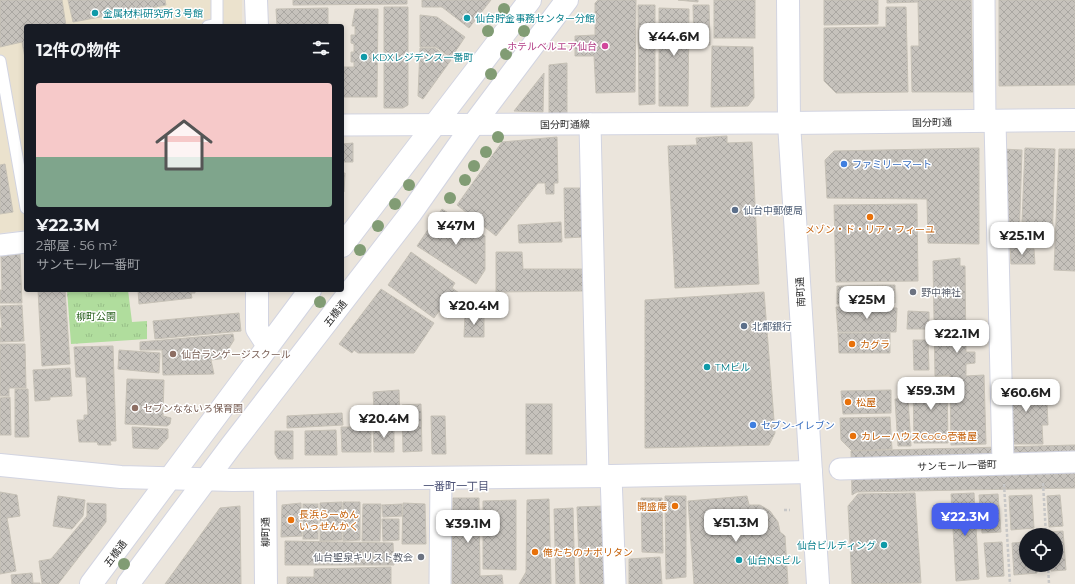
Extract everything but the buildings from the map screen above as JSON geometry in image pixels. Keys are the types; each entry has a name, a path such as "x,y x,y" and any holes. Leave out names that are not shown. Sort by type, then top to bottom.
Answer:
{"street":[{"path":"256,0 257,24"},
{"path":"344,243 530,0"},
{"name":"五橋通","path":"128,584 406,219 473,125 567,0"},
{"name":"南町通","path":"788,0 789,123 818,584"},
{"path":"984,0 1003,463"},
{"name":"国分町通","path":"789,123 1075,120"},
{"name":"国分町通線","path":"344,125 434,126 789,123"},
{"path":"590,124 605,476 615,584"},
{"path":"0,245 24,242"},
{"path":"257,292 256,329 268,346"},
{"name":"五橋通","path":"92,584 308,292"},
{"name":"サンモール一番町","path":"840,469 1075,462"},
{"path":"0,465 121,477 265,480 811,472"},
{"path":"440,584 441,478"},
{"name":"柳町通","path":"265,480 266,584"}],"lane":[{"path":"217,0 217,24"},
{"path":"0,61 24,197"}],"path":[{"path":"1003,463 1010,584"},
{"path":"1042,463 1046,528"},
{"path":"784,510 790,510"},
{"path":"1048,572 1049,584"}],"shaded area":[{"path":"0,0 242,0 242,24 24,24 24,230 0,233"}],"green space":[{"name":"柳町公園","path":"67,292 128,292 132,322 147,321 147,339 71,344"}],"place":[{"name":"金属材料研究所３号館","path":"95,13"},
{"name":"仙台貯金事務センター分館","path":"467,18"},
{"name":"ホテルベルエア仙台","path":"605,46"},
{"name":"KDXレジデンス一番町","path":"364,57"},
{"name":"ファミリーマート","path":"844,164"},
{"name":"仙台中郵便局","path":"735,210"},
{"name":"メゾン・ド・リア・フィーユ","path":"870,217"},
{"name":"野中神社","path":"913,292"},
{"name":"北都銀行","path":"744,326"},
{"name":"カグラ","path":"852,344"},
{"name":"仙台ランゲージスクール","path":"173,354"},
{"name":"TMビル","path":"707,367"},
{"name":"松屋","path":"848,402"},
{"name":"セブンなないろ保育園","path":"135,408"},
{"name":"セブン-イレブン","path":"753,425"},
{"name":"カレーハウスCoCo壱番屋","path":"853,436"},
{"name":"開盛庵","path":"675,506"},
{"name":"長浜らーめん いっせんかく","path":"291,520"},
{"name":"仙台ビルディング","path":"884,545"},
{"name":"俺たちのナポリタン","path":"535,552"},
{"name":"仙台聖泉キリスト教会","path":"421,557"},
{"name":"仙台NSビル","path":"739,560"}],"district":[{"name":"一番町一丁目","path":"456,486"}]}
